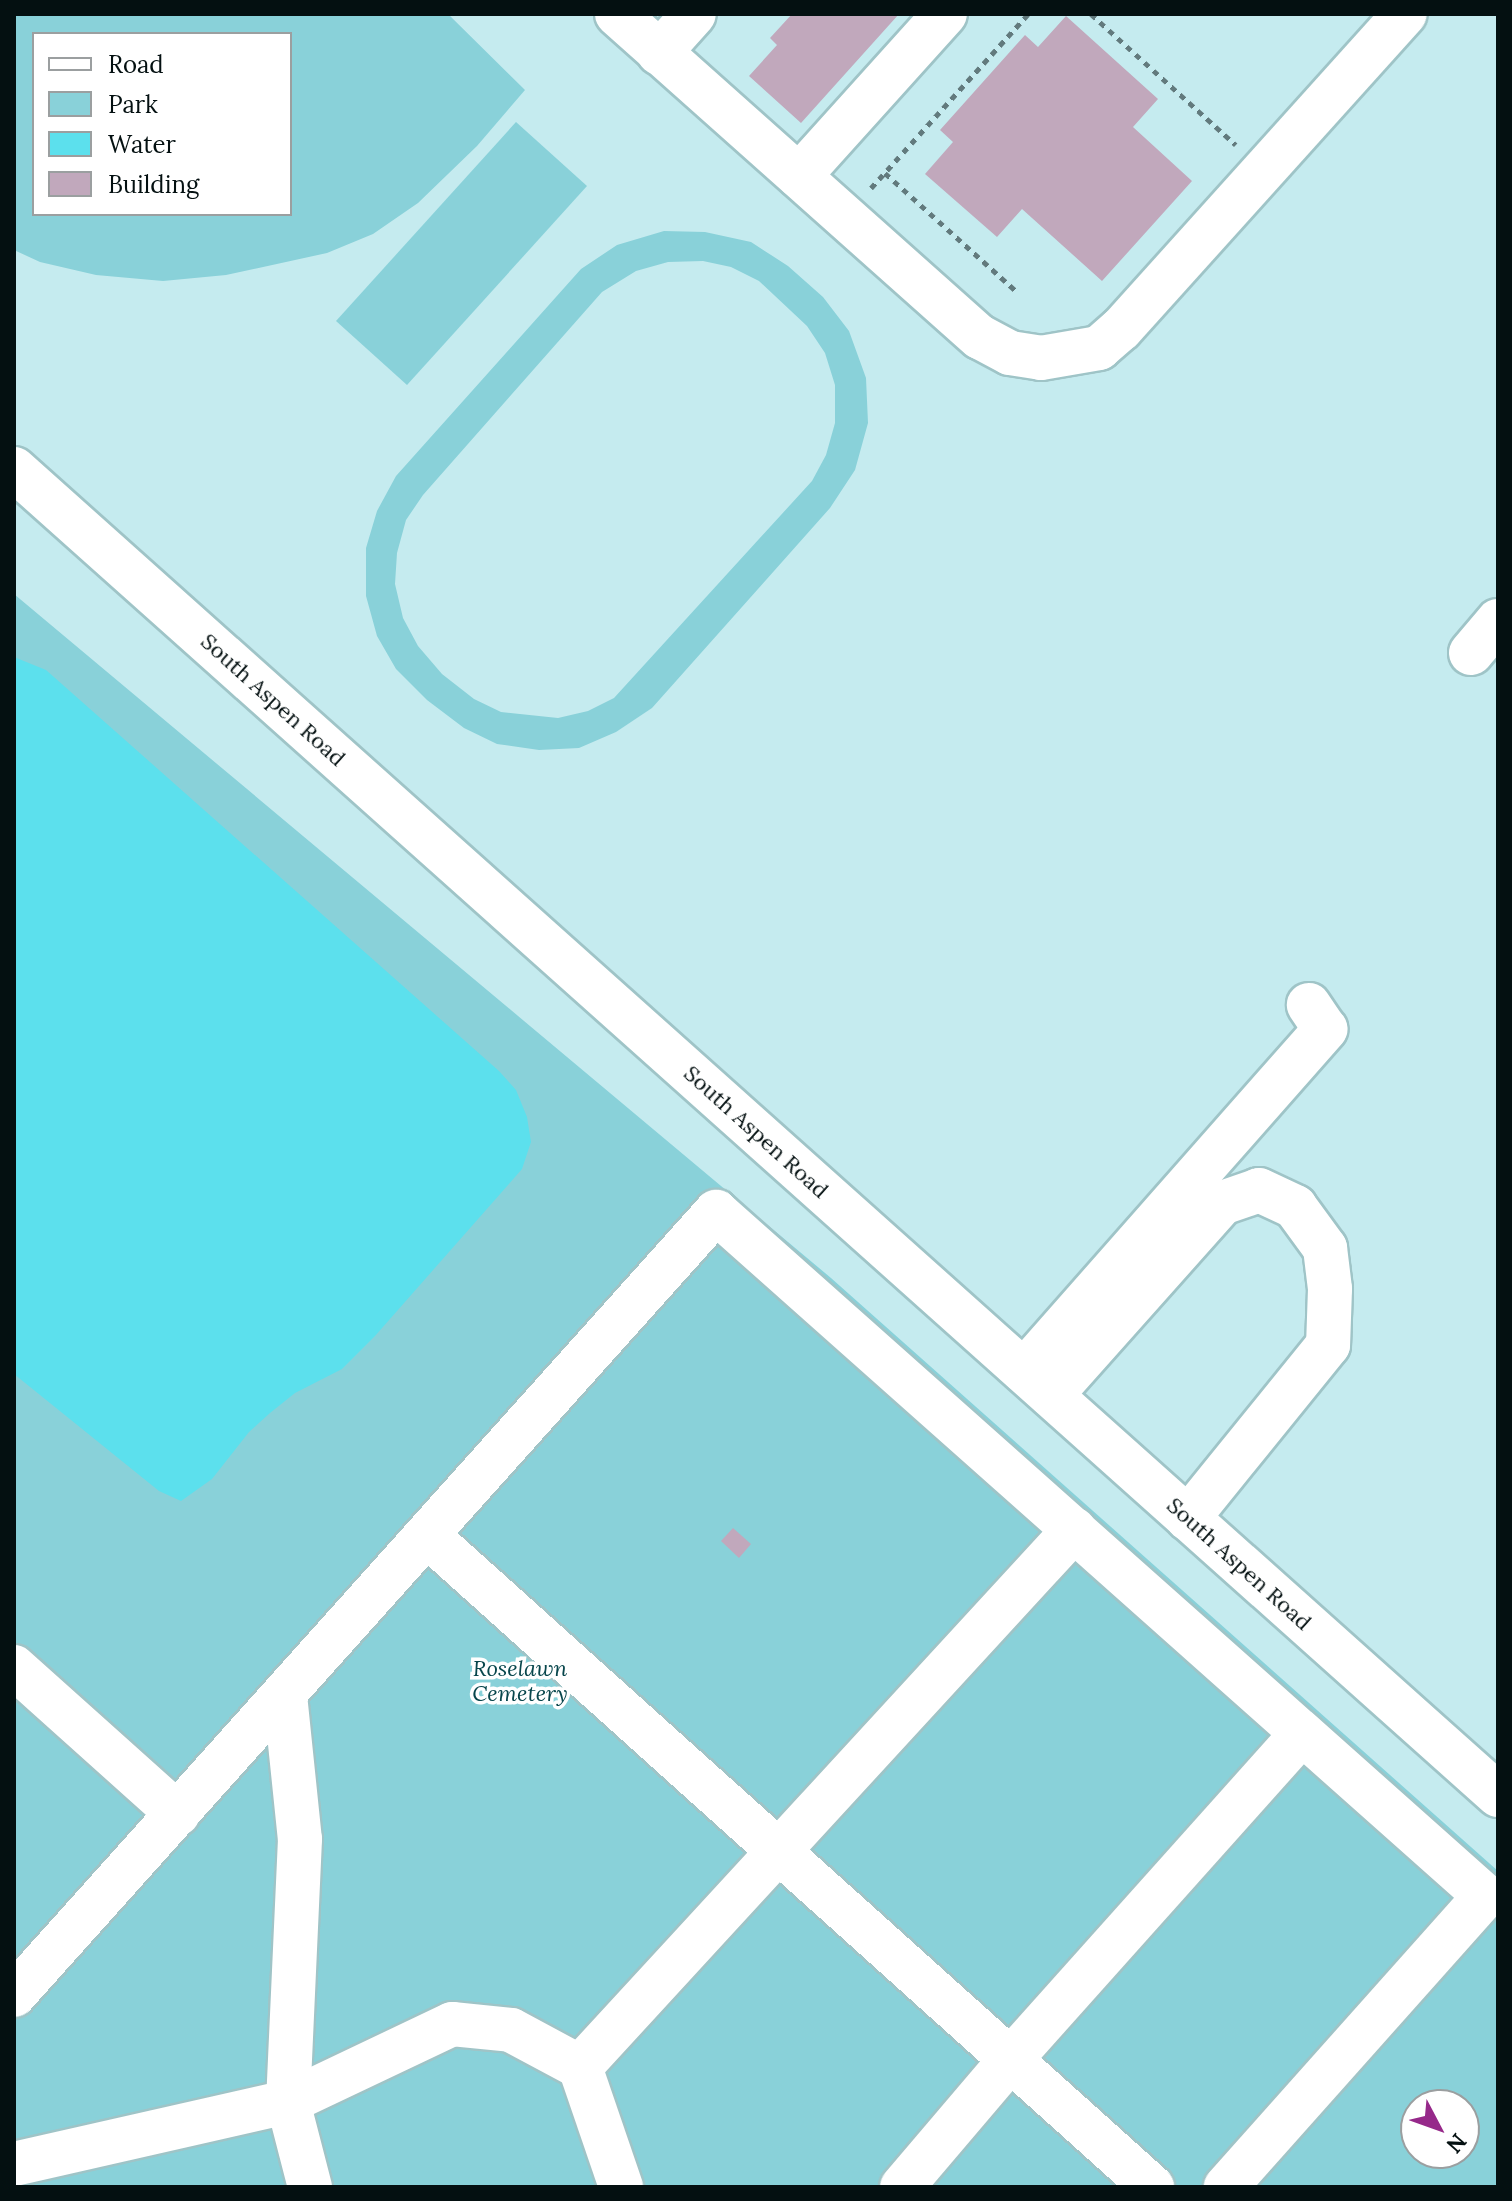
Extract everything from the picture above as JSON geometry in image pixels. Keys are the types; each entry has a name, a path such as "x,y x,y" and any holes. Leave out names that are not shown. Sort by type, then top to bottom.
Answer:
{"street":[{"path":"617,14 980,337 1010,353 1041,358 1070,356 1099,348 1121,329 1405,14"},
{"path":"659,53 694,14"},
{"path":"799,176 945,14"},
{"name":"South Aspen Road","path":"14,469 1498,1795"},
{"path":"1038,1383 1325,1029 1309,1005"},
{"path":"1038,1383 1222,1203 1259,1190 1295,1207 1325,1248 1330,1289 1328,1345 1188,1518"},
{"path":"14,1995 716,1212 1485,1896 1226,2187"},
{"path":"580,2067 1074,1530"},
{"path":"428,1536 1152,2187"},
{"path":"14,1667 178,1814"},
{"path":"285,1695 300,1839 288,2102 310,2187"},
{"path":"902,2187 1010,2060 1302,1733"},
{"path":"14,2164 288,2102 452,2024 511,2030 580,2067 621,2187"}],"path":[{"path":"845,217 1028,14"},
{"path":"1091,14 1265,170"},
{"path":"885,172 1015,290"}],"green space":[{"path":"14,14 448,14 525,90 477,146 418,203 373,234 327,253 226,275 163,281 96,275 40,262 14,250"},
{"path":"516,122 587,186 407,385 336,321"},
{"path":"664,231 705,232 751,242 788,266 823,297 849,331 866,378 868,423 855,470 830,508 652,708 616,732 579,748 539,750 497,744 464,728 427,700 396,669 377,636 366,596 366,548 377,511 396,476 581,269 617,245","holes":["703,261 731,267 759,281 807,326 825,353 835,385 835,423 826,455 812,481 614,698 588,711 558,718 501,712 474,699 442,674 418,646 403,618 395,584 397,553 406,520 423,495 602,292 636,271 668,262"]},
{"name":"Roselawn Cemetery","path":"14,594 831,1278 1498,1871 1498,2187 14,2187"}],"water":[{"path":"14,657 46,670 499,1071 516,1090 527,1117 531,1142 522,1169 375,1336 342,1369 295,1393 270,1413 249,1432 212,1479 181,1501 159,1491 14,1374"}],"building":[{"path":"792,14 899,14 801,123 749,76 777,45 770,38"},
{"path":"1066,16 1158,99 1133,127 1192,181 1102,281 1022,209 997,237 925,174 953,142 940,130 1025,35 1038,47"},
{"path":"733,1528 751,1544 739,1558 721,1541"}]}
